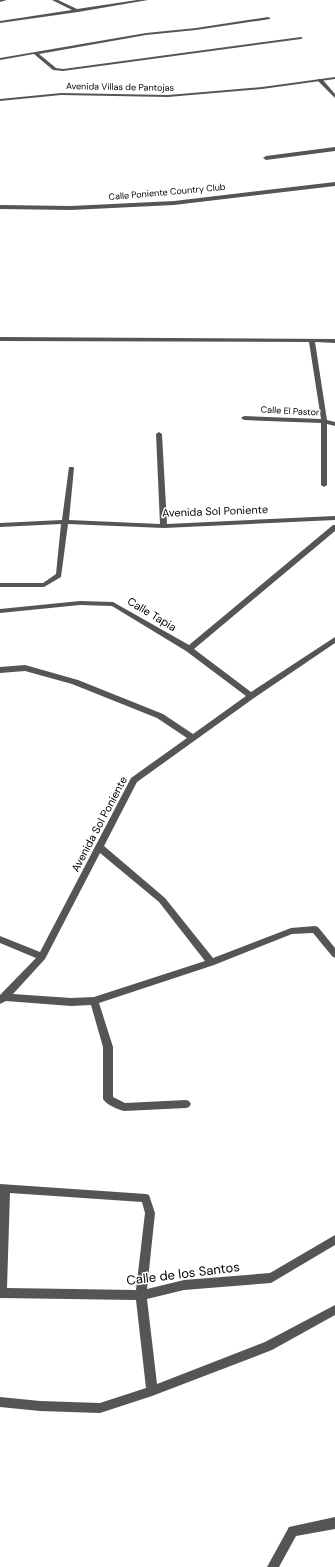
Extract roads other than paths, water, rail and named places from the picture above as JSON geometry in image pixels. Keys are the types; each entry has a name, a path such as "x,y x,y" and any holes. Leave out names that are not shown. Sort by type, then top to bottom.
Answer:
{"street":[{"path":"0,1 5,0"},
{"path":"54,0 78,11"},
{"path":"0,22 78,11 124,2 146,0"},
{"path":"0,59 132,36 196,29 268,18"},
{"path":"35,53 55,69 63,70 301,38"},
{"name":"Avenida Villas de Pantojas","path":"0,100 61,94 168,96 262,88 335,78"},
{"path":"320,80 335,97"},
{"path":"266,158 335,149"},
{"name":"Calle Poniente Country Club","path":"0,207 71,208 174,203 335,184"},
{"path":"0,339 335,341"},
{"path":"312,340 324,422 324,485"},
{"name":"Calle El Pastor","path":"244,418 324,422 335,424"},
{"path":"159,434 164,526"},
{"path":"0,584 44,585 59,574 71,468"},
{"name":"Avenida Sol Poniente","path":"0,525 64,522 164,526 335,518"},
{"path":"189,649 335,527"},
{"name":"Calle Tapia","path":"0,611 80,603 113,604 189,649 251,696"},
{"name":"Avenida Sol Poniente","path":"2,999 42,957 134,780 251,696 335,639"},
{"path":"0,670 25,668 75,682 160,716 193,738"},
{"path":"100,848 162,900 211,962"},
{"path":"2,999 71,1002 94,1001 211,962 259,942 291,931 315,929 335,954"},
{"path":"0,939 42,957"},
{"path":"94,1001 108,1047 108,1099 124,1107 186,1104"},
{"path":"1,1293 3,1188 146,1198 150,1212 141,1295 152,1391"},
{"name":"Calle de los Santos","path":"1,1293 141,1295 184,1285 271,1278 335,1240"},
{"path":"0,1402 40,1406 100,1408 152,1391 268,1346 335,1310"},
{"path":"273,1567 293,1531 335,1524"}]}
